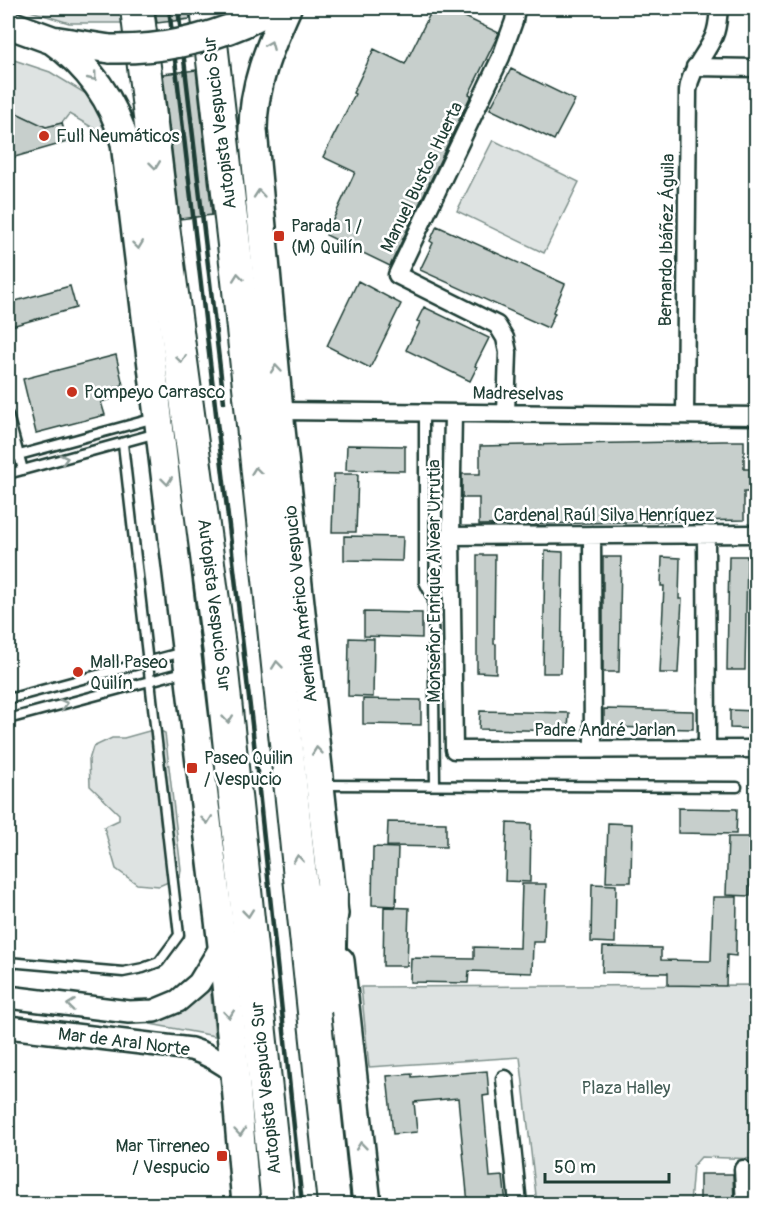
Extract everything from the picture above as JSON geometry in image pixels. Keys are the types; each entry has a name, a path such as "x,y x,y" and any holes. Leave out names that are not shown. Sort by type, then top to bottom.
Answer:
{"highway":[{"name":"Autopista Vespucio Sur","path":"137,8 164,234 220,653 278,1204"},
{"name":"Autopista Vespucio Sur","path":"207,8 236,260 334,1204"},
{"path":"324,1105 331,892"}],"main road":[{"path":"8,24 52,40 110,49 135,49 186,43 225,31 274,8"},
{"name":"Avenida Américo Vespucio","path":"287,8 265,58 253,118 279,411 367,1204"},
{"path":"52,40 78,61 100,86 115,112 128,162 222,945 246,1204"}],"street":[{"name":"Manuel Bustos Huerta","path":"506,413 508,352 505,338 497,325 397,275 501,57 514,21 516,8"},
{"name":"Bernardo Ibáñez Águila","path":"685,415 688,92 695,67 714,36 719,8"},
{"path":"695,67 756,68"},
{"name":"Madreselvas","path":"279,411 756,416"},
{"name":"Monseñor Enrique Alvear Urrutia","path":"453,413 454,750"},
{"path":"706,534 706,749"},
{"name":"Cardenal Raúl Silva Henríquez","path":"452,536 756,534"},
{"path":"592,535 593,749"},
{"name":"Padre André Jarlan","path":"454,750 756,749"},
{"name":"Mar de Aral Norte","path":"8,997 141,1012 166,1007 178,1001 199,983 222,945"},
{"path":"94,1037 102,1028 104,1021 101,1009"},
{"name":"Mar de Aral Norte","path":"8,1027 191,1049 217,1060 235,1073"},
{"path":"505,1079 518,1204"},
{"path":"743,1169 746,1204"}],"lane":[{"path":"424,412 424,582 433,600 435,785"},
{"path":"8,415 23,470"},
{"path":"8,474 123,444 160,424"},
{"path":"8,458 160,424"},
{"path":"8,962 123,972 159,962 179,935 123,444"},
{"path":"8,699 148,662 187,661"},
{"path":"8,719 151,681 187,661"},
{"path":"321,785 737,787"}],"green space":[{"path":"21,8 121,8 124,23 69,23"},
{"path":"8,58 50,72 88,95 96,103 107,136 69,114 62,123 25,133 31,120 8,109"},
{"path":"493,140 579,182 544,253 457,211"},
{"path":"156,729 165,733 181,869 180,877 159,886 137,884 116,869 104,827 119,820 119,814 90,786 89,760 93,747 112,738 124,738"},
{"path":"210,985 215,1036 150,1024 184,1010 197,1000"},
{"name":"Plaza Halley","path":"756,985 756,1159 701,1157 693,1166 690,1204 537,1204 520,1057 369,1067 361,987"}],"building":[{"path":"155,8 189,8 190,19 157,23"},
{"path":"433,8 446,8 499,33 390,266 326,235 355,172 323,157 355,94 353,93 374,49 405,64"},
{"path":"511,69 575,100 554,140 490,109"},
{"path":"196,70 212,215 180,219 163,74"},
{"path":"8,109 46,127 62,123 67,142 8,159"},
{"path":"437,226 565,284 548,328 420,270 433,243 430,241"},
{"path":"358,281 401,304 370,368 327,346"},
{"path":"70,286 76,308 8,327 8,303"},
{"path":"424,307 489,338 470,381 406,350 420,322 417,321"},
{"name":"Pompeyo Carrasco","path":"116,355 123,385 116,387 119,397 101,402 105,415 36,433 23,379"},
{"path":"744,441 744,469 756,469 756,492 744,492 744,520 479,525 479,498 462,498 462,474 480,474 480,446"},
{"path":"347,445 405,446 405,471 346,470"},
{"path":"334,474 358,474 356,532 332,532"},
{"path":"344,536 403,537 402,561 344,560"},
{"path":"545,551 563,552 561,673 543,673"},
{"path":"477,555 495,555 496,673 477,672"},
{"path":"729,556 747,556 745,670 727,670"},
{"path":"603,557 621,557 619,672 603,672"},
{"path":"662,557 680,558 679,599 682,599 678,673 660,673 664,586 661,586"},
{"path":"364,612 422,613 422,638 364,636"},
{"path":"349,638 374,639 373,697 348,696"},
{"path":"363,699 421,700 421,725 363,724"},
{"path":"604,709 693,711 693,729 604,727"},
{"path":"730,710 756,711 756,729 730,728"},
{"path":"480,711 569,713 568,731 479,729"},
{"path":"678,808 737,809 736,834 678,833"},
{"path":"388,822 446,823 446,847 387,846"},
{"path":"507,823 531,824 530,882 505,881"},
{"path":"608,823 632,824 631,882 606,882"},
{"path":"728,837 752,837 750,896 726,895"},
{"path":"373,847 398,848 396,906 372,905"},
{"path":"522,884 546,884 544,942 533,942 532,973 469,971 468,983 410,982 411,958 474,959 474,947 520,948"},
{"path":"592,884 616,885 615,943 591,942"},
{"path":"713,897 737,897 736,956 727,955 726,986 668,985 668,973 602,972 603,947 661,948 661,960 711,961"},
{"path":"384,907 409,908 407,966 383,966"},
{"path":"487,1071 489,1095 483,1096 490,1177 503,1176 506,1204 468,1204 458,1098 414,1102 417,1132 393,1134 387,1076 412,1074 412,1077"},
{"path":"700,1174 733,1174 734,1203 700,1204"}],"railway":[{"path":"169,8 253,733 302,1204"},
{"path":"178,8 224,402"}],"place":[{"name":"Full Neumáticos","path":"44,136"},
{"name":"Parada 1 / (M) Quilín","path":"279,236"},
{"name":"Pompeyo Carrasco","path":"72,392"},
{"name":"Mall Paseo Quilín","path":"78,672"},
{"name":"Paseo Quilin / Vespucio","path":"192,768"},
{"name":"Mar Tirreneo / Vespucio","path":"222,1156"}]}
